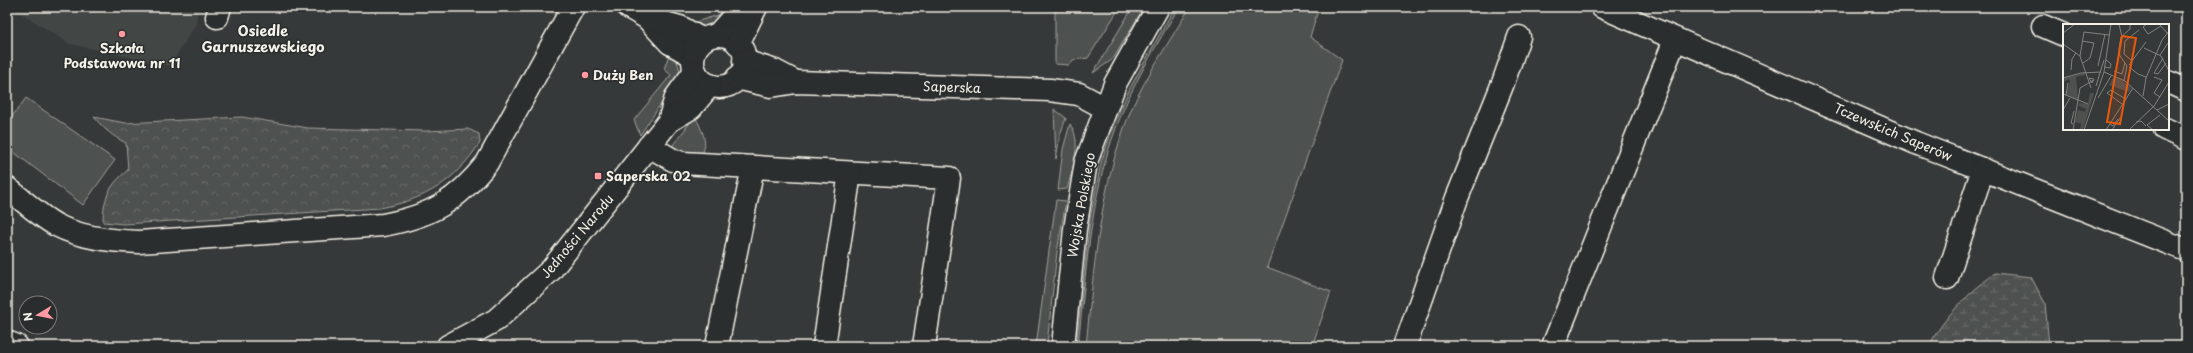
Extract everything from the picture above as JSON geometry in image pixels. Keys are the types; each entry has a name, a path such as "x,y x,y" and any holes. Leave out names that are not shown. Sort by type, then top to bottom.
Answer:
{"street":[{"path":"7,188 56,225 86,236 112,241 139,242 383,225 420,216 436,210 454,198 473,181 487,163 573,7"},
{"path":"628,7 647,18 670,43 704,57 726,85 740,61 756,7"},
{"name":"Jedności Narodu","path":"448,346 496,320 551,270 669,121 691,108 704,57 742,7"},
{"name":"Wojska Polskiego","path":"1063,346 1069,277 1086,162 1115,84 1158,7"},
{"name":"Tczewskich Saperów","path":"1602,7 1675,40 1916,143 1983,168 2186,250"},
{"path":"2044,26 2063,35"},
{"path":"1405,346 1457,198 1503,83 1519,37"},
{"name":"Saperska","path":"704,57 731,38 740,61 775,71 796,82 1050,90 1078,94 1105,108"},
{"path":"1553,346 1675,40"},
{"path":"2169,82 2186,90"},
{"path":"2167,130 2186,139"},
{"path":"649,146 672,160 682,163 948,178 924,346"},
{"path":"718,346 753,167"},
{"path":"1947,278 1983,168"},
{"path":"824,346 850,173"},
{"path":"7,342 17,346"}],"shaded area":[{"name":"Szkoła Podstawowa nr 11","path":"11,7 198,7 196,24 170,66 70,44"}],"green space":[{"path":"1055,7 1120,7 1088,58 1073,60 1069,65 1055,64"},
{"path":"1133,7 1144,7 1113,59 1093,73"},
{"path":"1175,7 1179,7 1129,97 1107,154 1100,181 1090,236 1078,346 1076,346 1090,219 1101,163 1113,126 1130,88"},
{"path":"1190,7 1319,7 1310,37 1342,60 1267,267 1331,292 1312,346 1086,346 1100,226 1105,196 1120,138 1131,110 1144,84"},
{"path":"722,14 711,27 697,28 692,23"},
{"path":"670,52 675,55 681,74 640,135 634,120 671,75 664,69"},
{"path":"26,98 115,160 83,205 7,147 7,123"},
{"path":"1054,109 1066,118 1060,135 1056,159"},
{"path":"695,116 705,142 703,152 700,157 670,149"},
{"path":"94,117 125,123 242,117 308,128 426,131 468,129 479,134 480,143 460,168 438,187 412,200 380,208 124,224 103,222 103,214 108,193 116,181 128,170 126,143 108,132"},
{"path":"1070,124 1076,139 1074,165 1067,189 1058,190 1063,149"},
{"path":"1056,200 1066,201 1057,252 1047,346 1036,346"},
{"path":"1995,273 2031,277 2045,303 2049,346 1929,346 1942,325 1958,306"}],"place":[{"name":"Szkoła Podstawowa nr 11","path":"122,34"},
{"name":"Duży Ben","path":"585,75"},
{"name":"Saperska 02","path":"598,176"}],"district":[{"name":"Osiedle Garnuszewskiego","path":"263,40"}]}
